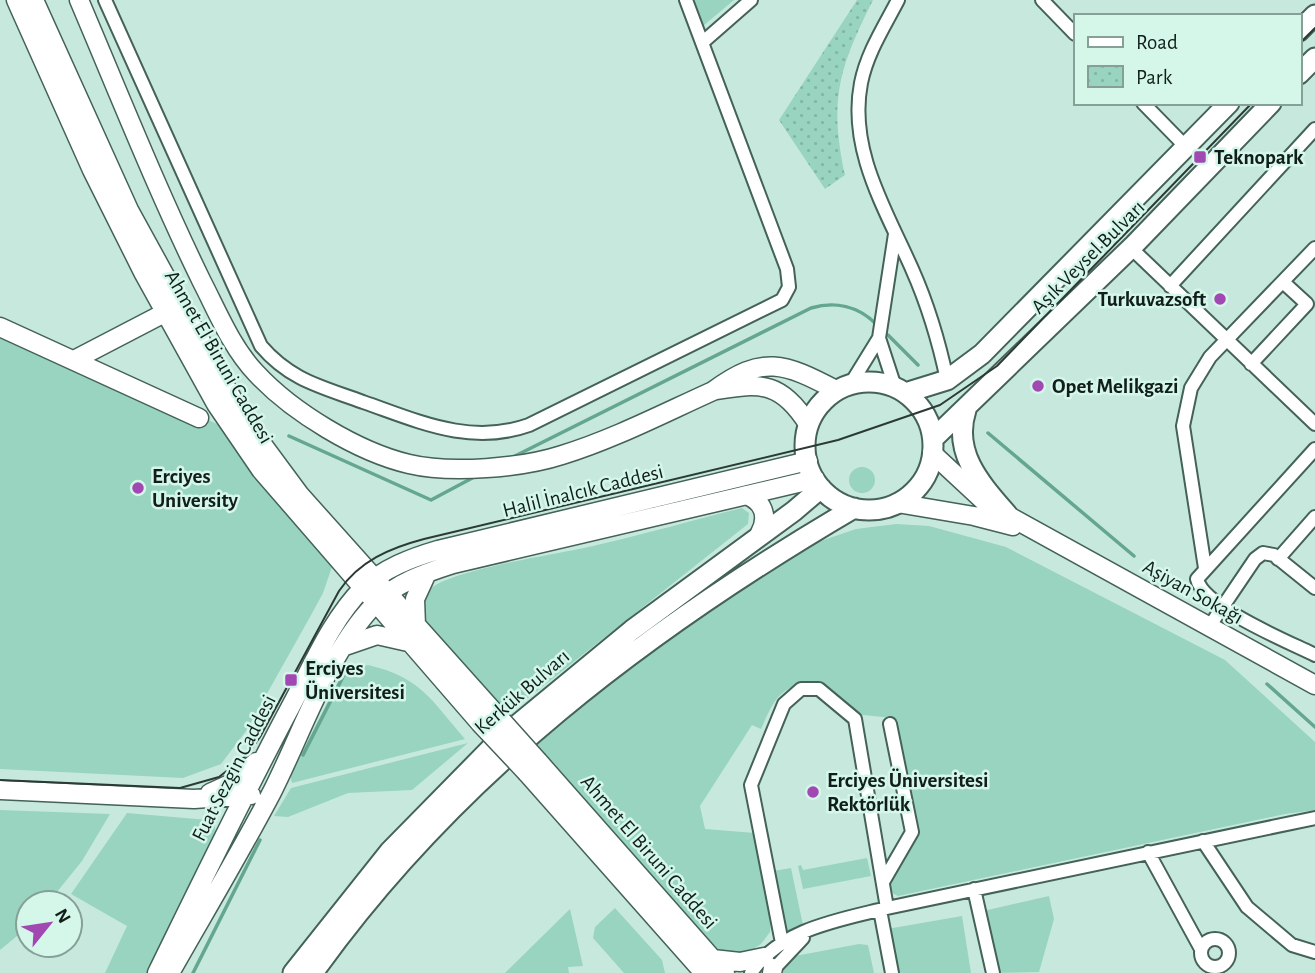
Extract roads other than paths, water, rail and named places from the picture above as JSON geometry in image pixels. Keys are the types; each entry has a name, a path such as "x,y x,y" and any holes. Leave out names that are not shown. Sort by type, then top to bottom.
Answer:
{"main road":[{"path":"1301,29 1315,15"},
{"path":"1301,72 1315,58"},
{"name":"Aşık Veysel Bulvarı","path":"900,390 947,380 982,354 1227,105"},
{"name":"Aşık Veysel Bulvarı","path":"933,446 1269,105"},
{"path":"879,382 900,390 918,403 929,422 933,446 924,480 911,495 897,503 874,510 854,508 836,501 814,476 805,448 808,425 819,405 843,388 879,382"},
{"path":"966,410 961,434 968,461 1007,514"},
{"name":"Kerkük Bulvarı","path":"293,973 390,850 482,756 579,671 760,533 794,511 814,476"},
{"name":"Kerkük Bulvarı","path":"313,973 370,900 425,837 480,780 561,707 632,651 704,601 854,508"}],"street":[{"name":"Ahmet El Biruni Caddesi","path":"16,0 92,170 173,309"},
{"name":"Ahmet El Biruni Caddesi","path":"34,0 216,404 248,452 709,966 725,973"},
{"path":"79,0 189,255 228,333 254,372 288,403 323,426 410,465 463,468 508,465 561,456 713,391 749,384 772,387 796,404 808,425"},
{"path":"105,0 261,346 270,356 312,386 420,424 463,432 503,432 529,425 706,339 785,296 789,287 787,270 686,0"},
{"path":"703,42 751,0"},
{"path":"898,0 867,61 859,111 870,175 929,311 947,380"},
{"path":"1042,0 1074,33"},
{"path":"1145,105 1186,147"},
{"path":"1170,286 1315,129"},
{"path":"713,391 735,374 766,364 801,372 843,388 879,338 895,234"},
{"path":"1130,248 1315,424"},
{"path":"1205,568 1183,426 1196,377 1210,358 1315,248"},
{"path":"1251,364 1307,304 1283,282"},
{"path":"75,360 173,309"},
{"path":"0,327 199,418"},
{"path":"879,338 900,390"},
{"name":"Aşiyan Sokağı","path":"933,446 987,504 1315,684"},
{"path":"1315,449 1198,577 1198,586 1222,607 1315,655"},
{"name":"Halil İnalcık Caddesi","path":"368,584 400,564 438,550 814,476"},
{"name":"Halil İnalcık Caddesi","path":"381,599 427,573 463,561 746,495 814,476"},
{"path":"746,495 755,499 764,511 765,522 760,533"},
{"name":"Aşiyan Sokağı","path":"897,503 974,516 1049,539"},
{"path":"1278,559 1315,517"},
{"path":"1209,627 1257,556 1267,553 1315,587"},
{"path":"342,648 359,639 377,635 412,634 415,599 427,573"},
{"name":"Fuat Sezgin Caddesi","path":"157,973 243,796 327,637 368,584"},
{"name":"Fuat Sezgin Caddesi","path":"170,973 271,793 342,648 381,599"},
{"path":"770,968 782,943 751,785 784,704 801,689 819,689 855,719 883,882 883,909 892,973"},
{"path":"883,882 912,832 890,724"},
{"path":"175,798 208,794 232,783 269,747"},
{"path":"0,790 175,798 271,793"},
{"path":"175,798 210,804 219,812 225,834"},
{"path":"782,943 821,925 883,909 1315,818"},
{"path":"1203,841 1247,907 1292,945 1315,952"},
{"path":"1148,852 1201,949"},
{"path":"974,889 993,973"},
{"path":"751,973 770,968 821,925"},
{"path":"709,966 740,962 770,968"}],"waterway":[{"path":"513,457 811,308 829,305 846,307 862,313 876,324"},
{"path":"888,335 918,365"},
{"path":"988,433 1134,556"},
{"path":"289,436 431,500 478,475"},
{"path":"303,755 349,665"},
{"path":"1267,684 1315,727"},
{"path":"193,973 260,840"}],"tram line":[{"path":"1301,42 1315,28"},
{"path":"0,780 180,788 219,777 247,755 260,737 339,591 356,571 376,557 424,539 838,440 940,405 997,366 1250,105"}],"place":[{"name":"Teknopark","path":"1200,157"},
{"name":"Turkuvazsoft","path":"1220,299"},
{"name":"Opet Melikgazi","path":"1038,386"},
{"name":"Erciyes University","path":"138,488"},
{"name":"Erciyes Üniversitesi","path":"291,680"},
{"name":"Erciyes Üniversitesi Rektörlük","path":"813,792"}]}
